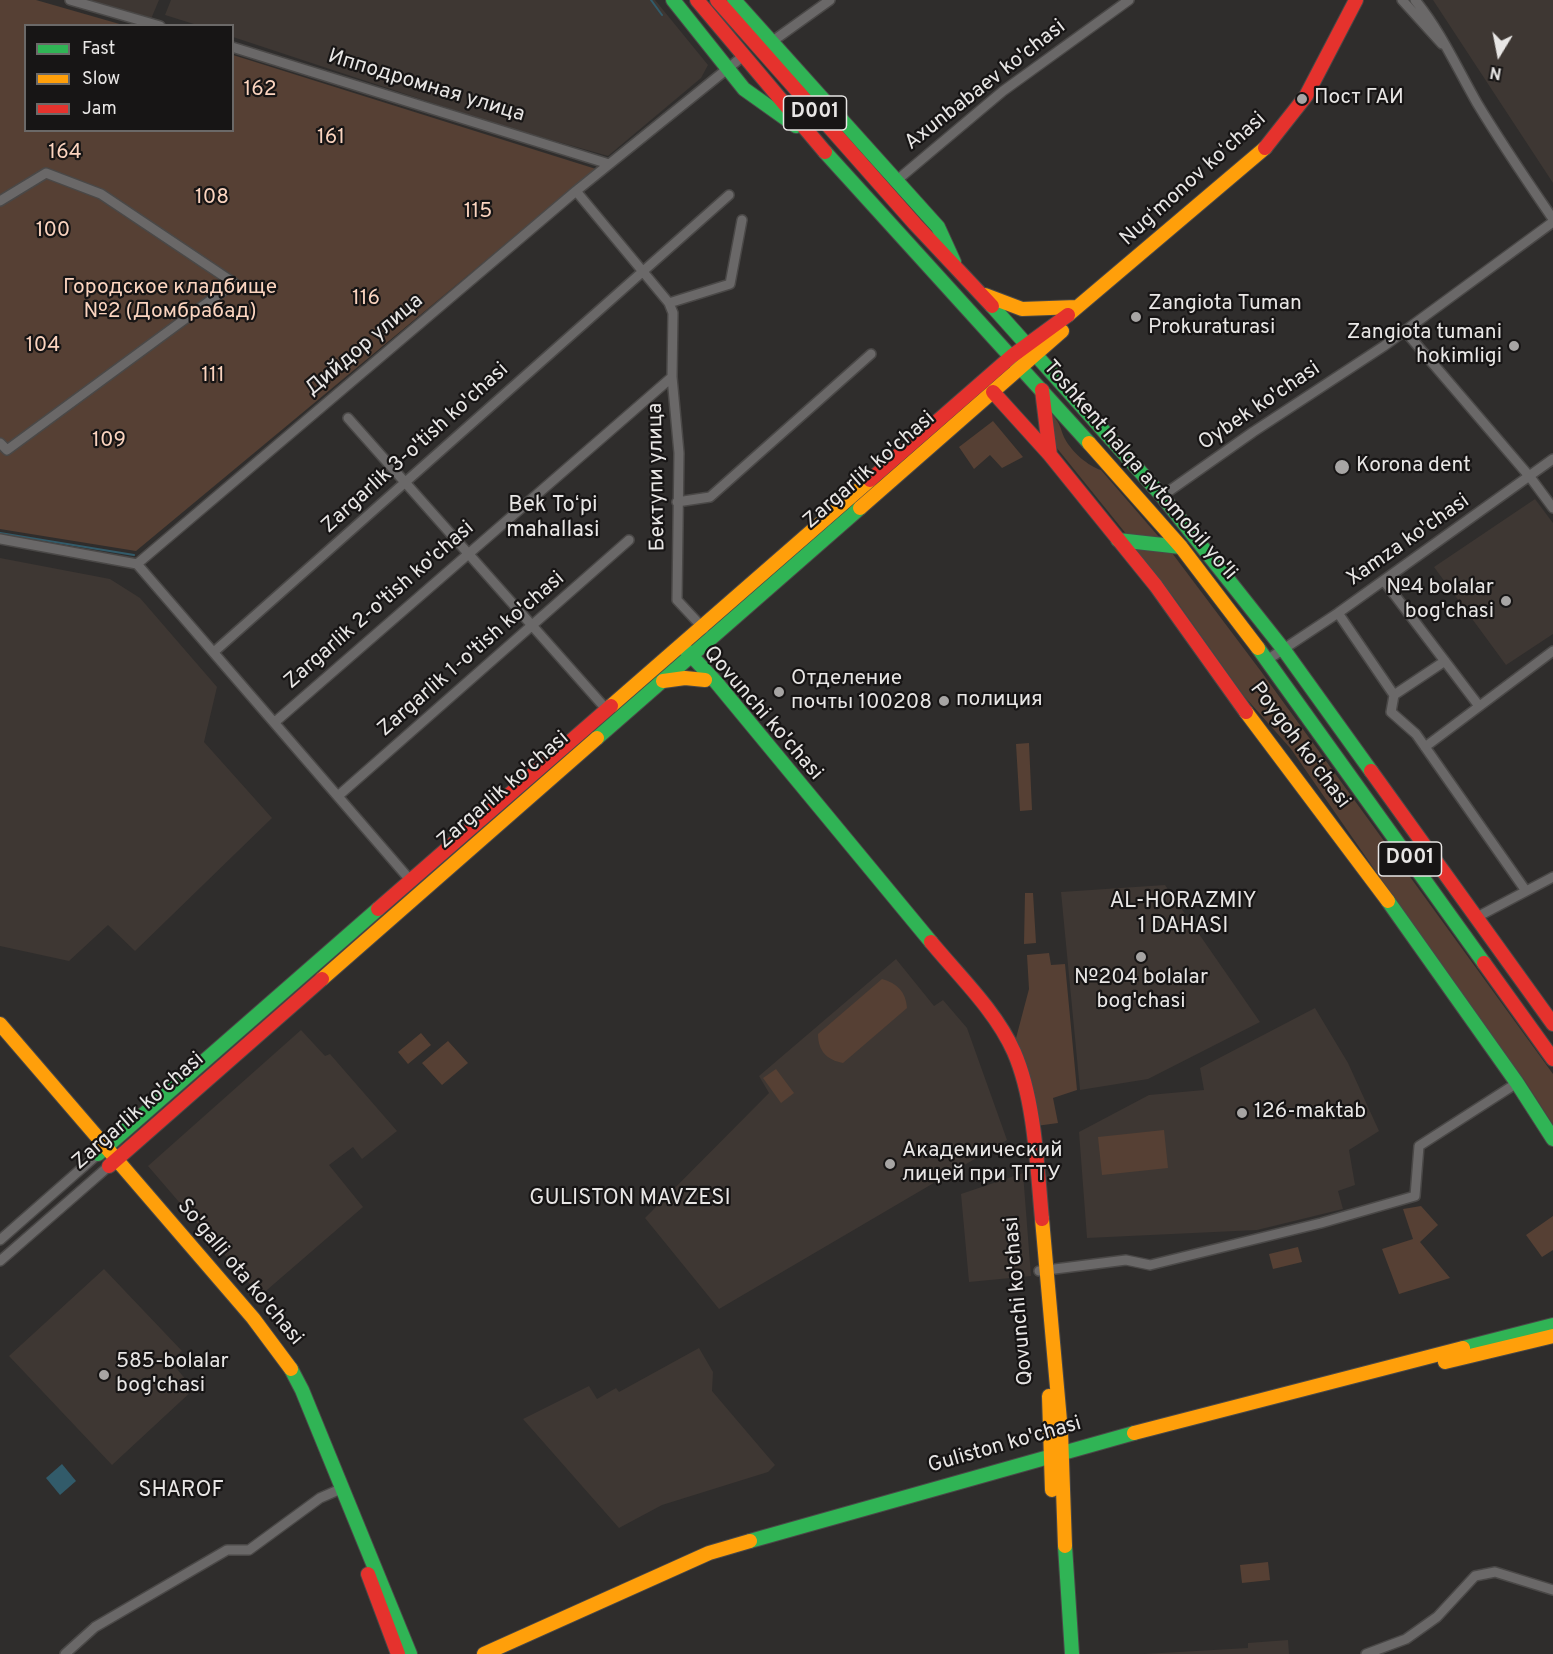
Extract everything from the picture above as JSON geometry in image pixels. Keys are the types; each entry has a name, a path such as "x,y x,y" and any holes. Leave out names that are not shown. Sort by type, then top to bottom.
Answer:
{"main road":[{"path":"673,0 726,70 744,89 808,134"},
{"name":"Toshkent halqa avtomobil yo'li","path":"696,0 808,134 1017,362 1180,547 1267,660 1553,1059"},
{"name":"Toshkent halqa avtomobil yo'li","path":"717,0 958,272 1033,349 1162,496 1284,650 1553,1024"},
{"path":"734,0 770,43 938,227 958,272"},
{"name":"Nugʻmonov koʻchasi","path":"1033,349 1112,276 1130,265 1280,133 1304,100 1356,0"},
{"path":"742,57 756,46"},
{"path":"901,238 915,224"},
{"name":"Nugʻmonov koʻchasi","path":"1033,349 1116,284 1130,265"},
{"path":"978,293 1022,309 1077,307"},
{"name":"Zargarlik ko'chasi","path":"112,1163 661,682 689,657 707,632 1033,349"},
{"name":"Zargarlik ko'chasi","path":"102,1151 680,646 707,632 993,392 1017,362"},
{"path":"1042,390 1050,455"},
{"name":"Poygoh koʻchasi","path":"993,392 1050,455 1118,540 1307,790 1517,1083 1553,1139"},
{"path":"1118,540 1180,547"},
{"name":"Qovunchi ko'chasi","path":"680,646 858,850 1006,1036 1025,1087 1035,1149 1048,1375 1072,1654"},
{"name":"Qovunchi ko'chasi","path":"689,657 705,680 916,931 1000,1043 1014,1079 1028,1150 1043,1270"},
{"path":"661,682 685,678 705,680"},
{"path":"607,710 617,721"},
{"path":"411,881 422,892"},
{"path":"352,932 363,944"},
{"name":"So'galli ota ko'chasi","path":"0,1024 102,1151 242,1315 279,1362 297,1394 340,1489 410,1654"},
{"name":"So'galli ota ko'chasi","path":"0,1036 102,1151"},
{"name":"Guliston ko'chasi","path":"484,1654 679,1564 709,1553 1553,1325"},
{"name":"Guliston ko'chasi","path":"505,1654 647,1588 713,1561 1056,1458 1553,1336"},
{"name":"Qovunchi ko'chasi","path":"1056,1458 1064,1654"},
{"name":"So'galli ota ko'chasi","path":"340,1489 398,1654"}],"street":[{"path":"70,0 153,24"},
{"path":"770,43 830,0"},
{"name":"Axunbabaev ko'chasi","path":"896,181 1003,92 1129,0"},
{"path":"1402,0 1444,46"},
{"path":"1414,0 1438,31 1444,46 1490,124 1553,221"},
{"name":"Ипподромная улица","path":"234,48 609,164"},
{"name":"Дийдор улица","path":"137,564 576,191 742,57"},
{"path":"0,201 46,173 101,194 234,283 7,450 0,443"},
{"path":"576,191 669,303 730,284 742,220"},
{"name":"Zargarlik 3-o'tish ko'chasi","path":"214,651 729,195"},
{"name":"Oybek ko'chasi","path":"1162,496 1405,331 1553,221"},
{"name":"Бектупи улица","path":"669,303 673,313 672,377 679,453 677,600 707,632"},
{"path":"1405,331 1530,477 1553,508"},
{"path":"677,501 710,497 871,354"},
{"name":"Zargarlik 2-o'tish ko'chasi","path":"275,722 466,553 672,377"},
{"path":"348,418 607,710"},
{"name":"Xamza ko'chasi","path":"1267,660 1338,614 1553,459"},
{"path":"0,539 137,564 411,881"},
{"name":"Zargarlik 1-o'tish ko'chasi","path":"338,796 533,627 628,540"},
{"path":"1384,581 1479,706"},
{"path":"1338,614 1395,695"},
{"path":"1425,747 1553,651"},
{"path":"1444,660 1395,695 1390,712 1416,734 1526,891"},
{"path":"1477,917 1553,877"},
{"path":"1043,1270 1126,1260 1150,1265 1339,1218 1415,1196 1419,1146 1517,1083"},
{"name":"Zargarlik ko'chasi","path":"0,1240 102,1151"},
{"name":"Zargarlik ko'chasi","path":"0,1261 112,1163"},
{"path":"19,1223 30,1235"},
{"path":"65,1654 95,1627 227,1550 249,1550 283,1522 340,1489"},
{"path":"1366,1654 1406,1639 1437,1617 1475,1576 1495,1572 1553,1590"}],"shaded area":[{"path":"89,0 159,0 151,19"},
{"path":"171,0 655,0 708,65 701,78 608,156 499,125 234,37 234,24 194,24 165,15"},
{"path":"1433,0 1553,0 1553,183"},
{"name":"№4 bolalar bog'chasi","path":"1535,499 1553,523 1553,634 1506,665 1434,567"},
{"path":"0,558 110,579 140,598 217,687 204,742 272,818 135,951 108,925 69,961 0,946"},
{"name":"№204 bolalar bog'chasi","path":"1165,885 1260,1022 1148,1079 1080,1090 1061,892"},
{"path":"896,959 934,1006 943,1000 967,1028 1007,1140 719,1309 645,1218 769,1093 759,1076"},
{"name":"126-maktab","path":"1315,1008 1348,1063 1379,1131 1349,1150 1355,1185 1338,1191 1343,1209 1257,1230 1087,1238 1079,1132 1149,1095 1204,1090 1200,1068"},
{"path":"301,1030 325,1056 330,1054 397,1131 362,1159 353,1147 329,1165 363,1207 260,1296 148,1166"},
{"path":"1023,1173 1031,1276 969,1282 961,1194"},
{"name":"585-bolalar bog'chasi","path":"104,1269 182,1351 170,1361 194,1389 112,1465 9,1356"},
{"path":"699,1348 713,1372 712,1391 775,1465 768,1472 662,1505 619,1528 523,1419 589,1386 597,1399 616,1388 619,1392"},
{"path":"1288,1640 1289,1654 1144,1654 1248,1648 1248,1643"}],"green space":[{"name":"Городское кладбище №2 (Домбрабад)","path":"0,0 36,0 120,24 24,24 24,132 234,132 234,55 596,169 136,551 0,529"},
{"path":"1052,414 1072,449 1086,462 1101,470 1159,537 1127,535 1052,442"},
{"path":"993,421 1023,457 1002,468 990,455 974,469 959,447"},
{"path":"1135,549 1169,549 1260,670 1553,1074 1553,1125 1523,1078 1485,1029 1291,749 1244,696 1175,599"},
{"path":"1029,743 1032,810 1020,811 1016,744"},
{"path":"1025,893 1033,893 1036,943 1024,944"},
{"path":"1049,953 1051,965 1065,964 1077,1090 1053,1098 1058,1123 1036,1126 1015,1042 1029,989 1027,955"},
{"path":"882,979 900,989 905,997 907,1008 843,1063 832,1060 824,1054 818,1034"},
{"path":"421,1033 431,1045 408,1064 398,1052"},
{"path":"448,1041 468,1063 442,1085 422,1063"},
{"path":"776,1069 794,1093 781,1103 763,1078"},
{"path":"1164,1130 1168,1168 1102,1175 1098,1137"},
{"path":"1421,1206 1438,1225 1420,1242 1450,1278 1399,1294 1382,1249 1413,1239 1403,1209"},
{"path":"1553,1216 1553,1250 1542,1257 1526,1235"},
{"path":"1298,1247 1302,1262 1273,1269 1269,1254"},
{"path":"1268,1562 1270,1580 1242,1583 1240,1565"}],"water":[{"path":"62,1464 76,1481 60,1495 46,1478"}],"waterway":[{"path":"651,0 662,15"},
{"path":"0,533 134,555"}],"traffic: fast":[{"path":"673,0 744,89 796,126"},
{"path":"734,0 938,227 954,262"},
{"path":"825,152 1089,443"},
{"path":"992,306 1162,496 1284,650 1371,771"},
{"path":"597,738 860,508"},
{"path":"1118,540 1181,547"},
{"path":"1258,648 1484,963"},
{"path":"686,650 716,682 931,942"},
{"path":"1388,901 1517,1083 1553,1139"},
{"path":"98,1154 378,909"},
{"path":"1463,1348 1553,1325"},
{"path":"291,1369 302,1390 410,1654"},
{"path":"750,1541 1134,1433"},
{"path":"1065,1546 1072,1654"}],"traffic: slow":[{"path":"1068,315 1265,148"},
{"path":"985,295 1022,309 1077,307"},
{"path":"860,508 1062,331"},
{"path":"1089,443 1181,547 1258,648"},
{"path":"611,706 870,480"},
{"path":"663,681 685,678 705,680"},
{"path":"1246,712 1388,901"},
{"path":"322,979 597,738"},
{"path":"0,1024 253,1318 291,1369"},
{"path":"1042,1219 1061,1432 1065,1546"},
{"path":"1445,1362 1553,1336"},
{"path":"1134,1433 1463,1348"},
{"path":"1049,1396 1052,1490"},
{"path":"484,1654 709,1553 750,1541"}],"traffic: jam":[{"path":"697,0 825,152"},
{"path":"717,0 915,224 992,306"},
{"path":"1265,148 1306,96 1356,0"},
{"path":"870,480 1012,356 1068,315"},
{"path":"1042,390 1050,455"},
{"path":"993,392 1050,455 1156,586 1246,712"},
{"path":"378,909 611,706"},
{"path":"1371,771 1553,1024"},
{"path":"931,942 987,1008 1014,1052 1027,1091 1031,1112 1042,1219"},
{"path":"1484,963 1553,1059"},
{"path":"109,1166 322,979"},
{"path":"368,1574 398,1654"}],"place":[{"name":"Пост ГАИ","path":"1302,99"},
{"name":"Zangiota Tuman Prokuraturasi","path":"1136,317"},
{"name":"Zangiota tumani hokimligi","path":"1514,346"},
{"name":"Korona dent","path":"1342,467"},
{"name":"№4 bolalar bog'chasi","path":"1506,601"},
{"name":"Отделение почты 100208","path":"779,692"},
{"name":"полиция","path":"944,701"},
{"name":"№204 bolalar bog'chasi","path":"1141,957"},
{"name":"126-maktab","path":"1242,1113"},
{"name":"Академический лицей при ТГТУ","path":"890,1164"},
{"name":"585-bolalar bog'chasi","path":"104,1375"}],"district":[{"name":"Bek Toʻpi mahallasi","path":"553,520"},
{"name":"AL-HORAZMIY 1 DAHASI","path":"1183,916"},
{"name":"GULISTON MAVZESI","path":"630,1200"},
{"name":"SHAROF","path":"181,1492"}],"park label":[{"name":"162","path":"260,91"},
{"name":"161","path":"331,139"},
{"name":"164","path":"65,154"},
{"name":"108","path":"212,199"},
{"name":"115","path":"478,213"},
{"name":"100","path":"53,232"},
{"name":"116","path":"366,300"},
{"name":"104","path":"43,347"},
{"name":"111","path":"213,377"},
{"name":"109","path":"109,442"}]}
